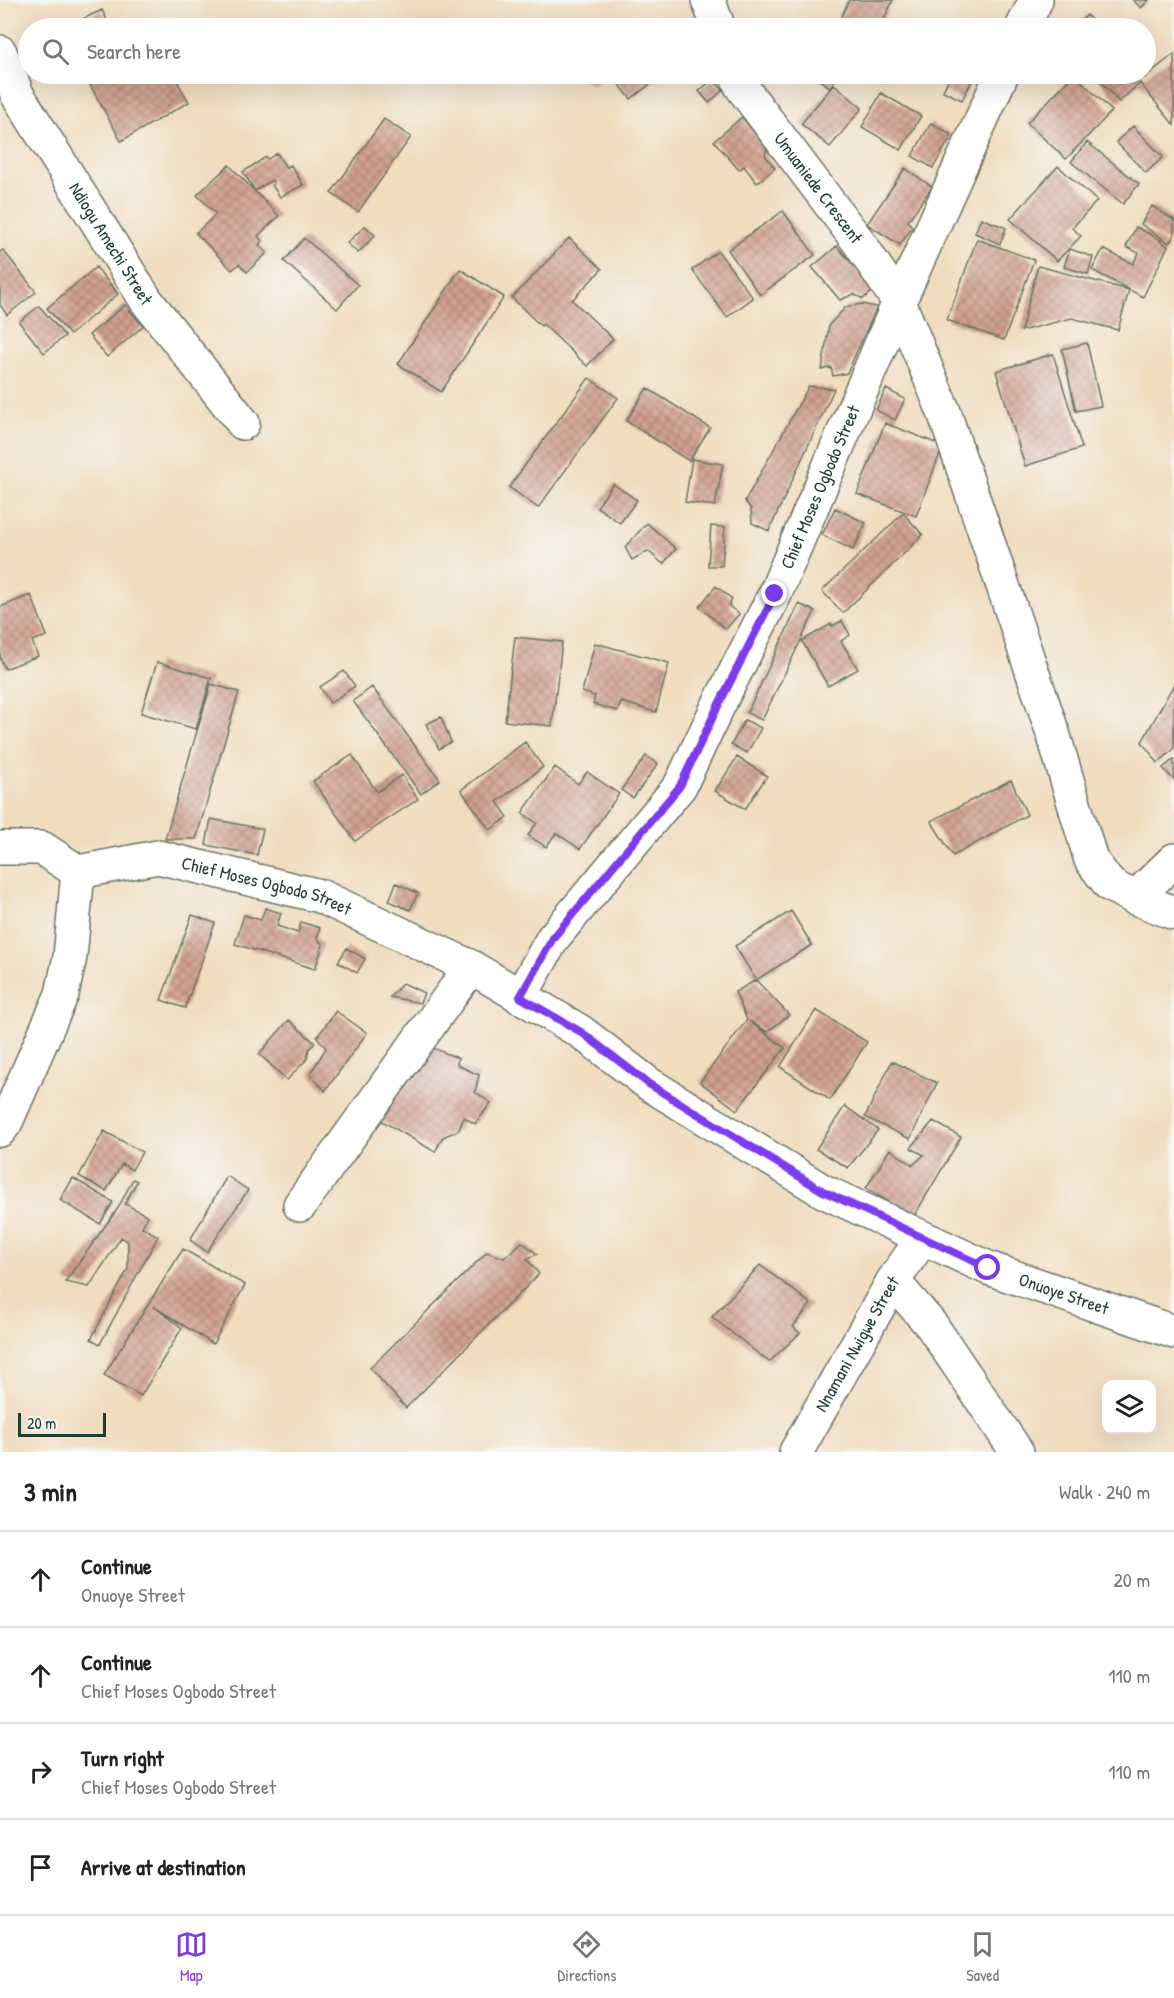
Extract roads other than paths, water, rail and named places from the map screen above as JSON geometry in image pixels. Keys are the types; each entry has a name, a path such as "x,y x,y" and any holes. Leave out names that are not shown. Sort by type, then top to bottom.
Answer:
{"street":[{"path":"708,0 715,18"},
{"path":"1027,18 1036,0"},
{"name":"Ndiogu Amechi Street","path":"0,52 18,94 146,300 243,423"},
{"name":"Umuaniede Crescent","path":"740,84 858,241 899,302 951,435 1053,733 1091,860 1110,885 1135,898 1174,913"},
{"name":"Chief Moses Ogbodo Street","path":"520,997 553,938 680,786 775,594 899,302 997,84"},
{"path":"0,848 42,848 78,872 70,957 62,994 6,1122 0,1130"},
{"name":"Chief Moses Ogbodo Street","path":"78,872 158,857 320,896 471,967 581,1032 649,1084 823,1191 922,1239"},
{"path":"1135,898 1174,860"},
{"path":"300,1205 471,967"},
{"name":"Nnamani Nwigwe Street","path":"796,1452 893,1281 922,1239"},
{"name":"Onuoye Street","path":"922,1239 988,1268 1174,1332"},
{"path":"893,1281 932,1326 1017,1452"}]}
